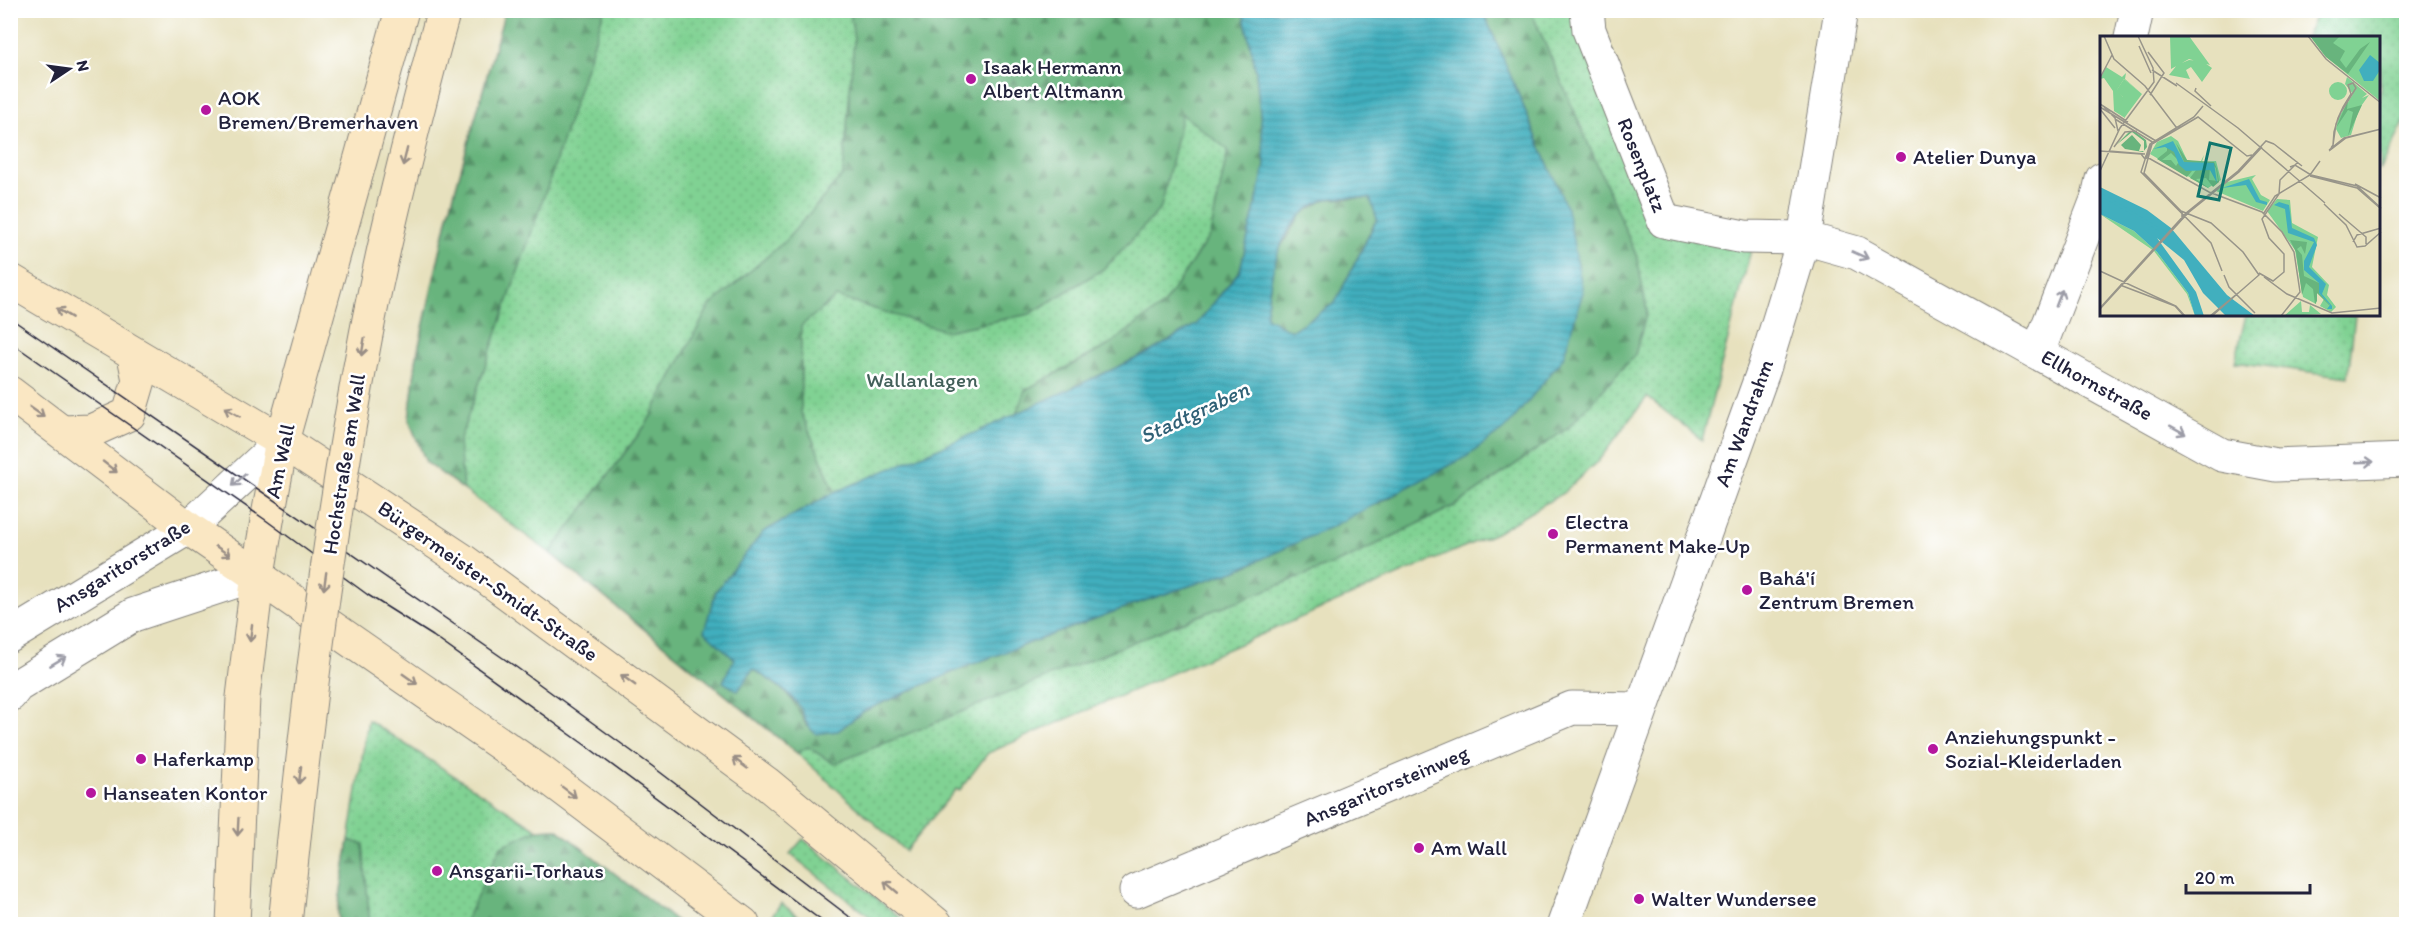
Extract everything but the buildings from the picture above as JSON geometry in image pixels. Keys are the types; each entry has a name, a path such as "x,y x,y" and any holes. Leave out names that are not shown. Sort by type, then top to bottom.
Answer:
{"main road":[{"name":"Am Wall","path":"233,924 243,698 258,574 282,441 402,10"},
{"name":"Hochstraße am Wall","path":"285,924 313,668 345,452 395,199 440,25"},
{"name":"Bürgermeister-Smidt-Straße","path":"10,280 134,356 282,441 451,552 675,714 765,783 936,924"},
{"path":"63,432 91,431 129,414 139,380 134,356"},
{"path":"10,393 188,528 258,574 541,772 743,924"}],"street":[{"name":"Rosenplatz","path":"1587,10 1589,30 1664,221 1744,237 1804,238"},
{"name":"Am Wandrahm","path":"1563,924 1764,369 1804,238 1841,10"},
{"path":"2131,36 2137,10"},
{"path":"2038,352 2100,188"},
{"name":"Ellhornstraße","path":"1804,238 1857,253 2222,455 2276,465 2406,460"},
{"name":"Ansgaritorstraße","path":"10,636 188,528 282,441"},
{"path":"10,695 17,686 133,615 258,574"},
{"name":"Ansgaritorsteinweg","path":"1136,891 1572,708 1640,709"}],"green space":[{"name":"Wallanlagen","path":"505,11 1605,11 1603,29 1672,229 1752,246 1702,440 1647,397 1599,460 1563,493 1496,533 988,753 959,791 956,789 905,851 797,753 550,553 426,462 409,420 417,355 448,216"},
{"path":"505,11 604,11 551,176 459,442 463,489 426,462 409,420 417,355 448,216"},
{"path":"850,11 1243,11 1256,72 1265,166 1240,270 1197,324 1150,352 1016,414 1025,390 1107,346 1163,305 1210,235 1228,150 1182,114 1161,208 1105,268 1030,314 946,331 836,297 801,326 801,412 835,492 763,532 734,659 723,681 738,691 753,669 785,692 797,706 806,726 838,731 864,711 965,667 1132,605 1240,569 1399,493 1567,209 1483,11 1531,11 1637,257 1647,311 1635,355 1568,428 1458,504 1347,559 1165,629 834,764 808,747 797,753 550,553 647,423 709,307 786,240 843,175 854,40"},
{"path":"2318,11 2406,11 2406,119 2381,169 2381,36 2306,36"},
{"path":"1371,198 1377,218 1335,303 1291,331 1265,317 1275,256 1301,214 1326,199"},
{"path":"2246,316 2355,316 2348,377 2235,362"},
{"path":"368,720 538,830 557,829 680,924 339,924 338,910"},
{"path":"557,829 680,924 464,924 501,846 538,830"},
{"path":"803,839 908,924 879,924 790,854"},
{"path":"349,840 363,844 370,924 339,924 338,910"},
{"path":"781,903 808,924 775,924 769,920"}],"water":[{"name":"Stadtgraben","path":"1243,11 1483,11 1567,209 1583,292 1563,358 1508,426 1466,457 1331,527 1240,569 1132,605 965,667 864,711 838,731 816,734 808,726 799,706 791,697 753,669 738,691 723,682 734,659 704,631 716,591 763,532 835,492 979,431 1150,352 1197,324 1240,270 1265,166 1256,72","holes":["1329,198 1370,198 1377,219 1335,303 1291,331 1266,317 1270,283 1279,250 1286,234 1308,209"]}],"tram line":[{"path":"10,318 516,667 652,766 859,924"},
{"path":"10,342 267,521 368,595 433,636 585,745 826,924"}],"place":[{"name":"Isaak Hermann Albert Altmann","path":"971,79"},
{"name":"AOK Bremen/Bremerhaven","path":"206,110"},
{"name":"Atelier Dunya","path":"1901,157"},
{"name":"Electra Permanent Make-Up","path":"1553,534"},
{"name":"Bahá'í Zentrum Bremen","path":"1747,590"},
{"name":"Anziehungspunkt - Sozial-Kleiderladen","path":"1933,749"},
{"name":"Haferkamp","path":"141,759"},
{"name":"Hanseaten Kontor","path":"91,793"},
{"name":"Am Wall","path":"1419,848"},
{"name":"Ansgarii-Torhaus","path":"437,871"},
{"name":"Walter Wundersee","path":"1639,899"}]}
